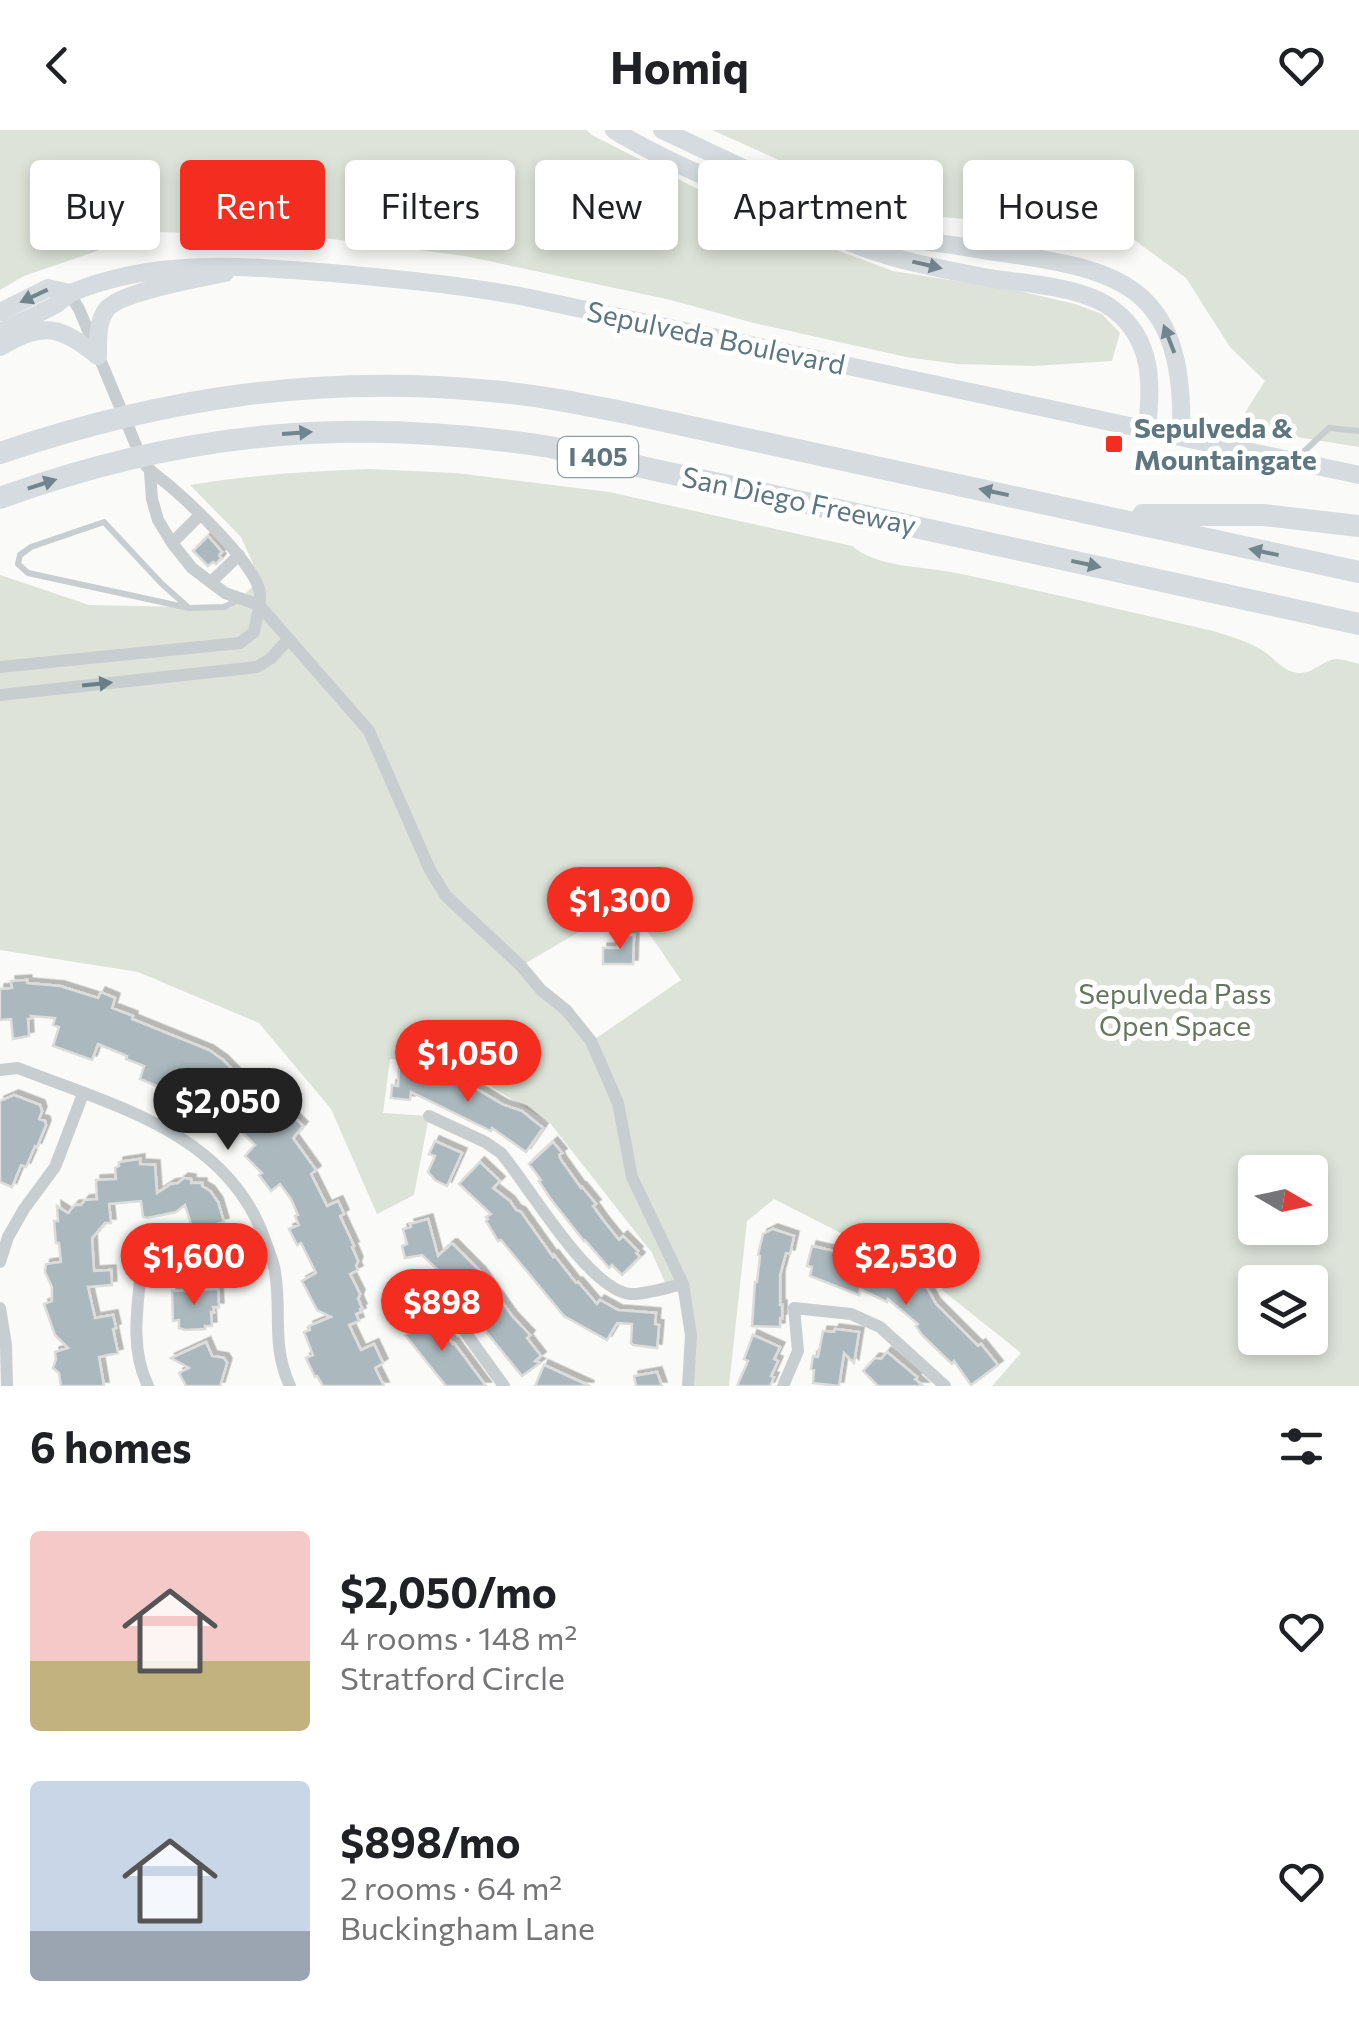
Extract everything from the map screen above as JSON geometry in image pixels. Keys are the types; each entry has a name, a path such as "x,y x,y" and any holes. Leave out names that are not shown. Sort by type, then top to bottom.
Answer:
{"highway":[{"name":"San Diego Freeway","path":"0,452 267,391 356,385 491,390 627,413 1359,572"},
{"name":"San Diego Freeway","path":"0,498 84,470 200,444 333,431 458,435 550,447 1359,624"},
{"path":"0,468 70,436"},
{"path":"1100,515 1262,514 1359,526"}],"main road":[{"path":"614,130 858,246 936,267 1100,301 1130,324 1142,343 1150,378 1147,428"},
{"path":"662,130 862,223 903,237 1072,266 1115,278 1148,303 1172,340 1182,401 1181,435"},
{"name":"Sepulveda Boulevard","path":"69,294 124,276 201,266 404,279 500,292 1359,475"},
{"path":"98,356 98,329 105,312 120,300 256,267"},
{"path":"0,312 48,288 69,294"},
{"path":"0,332 56,305 69,294"},
{"path":"0,346 35,332 55,330 74,337 98,356"}],"street":[{"path":"0,668 240,643 254,632 260,589 238,555 142,462 79,309 69,294"},
{"path":"150,472 158,520 172,543 192,568 225,593 259,604 369,732 430,870 446,896 566,1010 591,1041 618,1103 632,1177 683,1284 691,1334 688,1386"},
{"path":"172,543 200,515"},
{"path":"211,582 238,555"},
{"path":"0,695 257,667 289,639"},
{"path":"0,1070 18,1068 151,1121 206,1154 234,1182 260,1224 275,1272 277,1339 290,1386"},
{"path":"0,1262 8,1237 24,1209 55,1168 84,1094"},
{"path":"429,1116 501,1152 582,1262 604,1284 630,1294 683,1284"},
{"path":"142,1263 134,1332 148,1386"},
{"path":"432,1286 504,1386"},
{"path":"0,1308 7,1386"},
{"path":"784,1386 798,1351 794,1308 851,1314 880,1327 945,1386"}],"lane":[{"path":"1295,460 1328,428 1359,432"},
{"path":"190,608 104,522 31,546 20,555 18,564 28,574 190,608 224,607 242,598"}],"green space":[{"path":"0,130 586,130 641,160 535,160 535,250 678,250 678,179 698,189 698,250 837,250 893,271 1075,304 1102,314 1120,333 1112,361 1033,366 957,364 906,357 671,300 465,256 418,250 515,250 515,160 345,160 345,241 325,238 325,160 180,160 180,233 160,232 160,160 30,160 30,250 100,250 24,276 0,290"},
{"path":"712,130 1359,130 1359,447 1236,427 1265,381 1230,347 1186,278 1134,240 1134,160 963,160 963,219 943,217 943,160 779,160"},
{"name":"Sepulveda Pass Open Space","path":"369,469 456,473 609,492 852,546 887,562 956,573 1213,631 1253,645 1293,672 1308,672 1335,659 1359,664 1359,1386 992,1386 1021,1353 942,1290 939,1240 870,1248 774,1199 747,1221 729,1386 688,1386 683,1285 667,1287 652,1253 550,1123 455,1064 390,1059 383,1113 429,1116 414,1195 377,1214 331,1109 259,1023 138,972 0,950 0,575 89,605 231,608 260,579 241,537 190,485","holes":["628,903 681,980 592,1041 521,966"]}],"building":[{"path":"208,536 222,552 216,564 208,566 193,551"},
{"path":"619,935 634,935 633,964 603,964 603,948 618,948"},
{"path":"27,980 98,998 101,992 115,998 112,1008 209,1050 267,1105 277,1096 286,1105 303,1126 293,1138 316,1170 311,1174 327,1206 338,1201 344,1214 340,1216 358,1261 358,1270 350,1274 362,1308 356,1314 359,1321 349,1325 361,1350 374,1344 383,1363 375,1368 384,1386 323,1386 315,1377 306,1358 313,1355 304,1332 331,1317 317,1310 302,1281 316,1273 289,1229 299,1225 291,1199 280,1184 271,1191 259,1175 262,1173 245,1156 255,1145 233,1123 224,1133 212,1122 223,1111 183,1078 175,1094 140,1079 144,1066 98,1044 92,1060 53,1046 59,1027 53,1025 55,1018 31,1016 29,1036 13,1039 11,1019 0,1020 0,989 12,988 11,981"},
{"path":"399,1068 421,1068 464,1088 473,1087 522,1111 543,1128 526,1152 492,1128 491,1131 411,1092 410,1100 391,1098 392,1085 398,1086"},
{"path":"14,1095 40,1105 39,1119 46,1125 12,1187 0,1182 0,1101"},
{"path":"435,1141 462,1153 447,1186 428,1172 435,1156 429,1154"},
{"path":"553,1142 603,1220 619,1240 623,1236 638,1251 640,1257 622,1275 612,1265 609,1268 584,1241 529,1164"},
{"path":"140,1159 140,1164 155,1165 157,1193 184,1178 202,1183 218,1202 224,1222 193,1230 185,1205 176,1212 147,1218 143,1217 141,1201 109,1204 111,1223 105,1223 92,1238 94,1271 111,1270 112,1285 88,1287 95,1318 113,1315 118,1353 99,1357 104,1386 61,1386 59,1373 53,1368 55,1352 68,1348 55,1335 44,1304 52,1301 46,1264 61,1262 54,1221 58,1221 57,1206 68,1213 85,1200 97,1199 96,1180 116,1179 119,1162"},
{"path":"480,1162 500,1181 493,1188 521,1212 553,1257 597,1304 600,1300 618,1310 656,1313 657,1348 633,1345 632,1324 617,1323 607,1340 564,1316 498,1241 486,1221 491,1214 459,1184"},
{"path":"428,1219 438,1256 453,1244 481,1272 530,1335 527,1338 541,1356 535,1361 540,1363 522,1376 450,1287 453,1284 422,1255 405,1258 403,1229"},
{"path":"773,1229 794,1236 780,1275 782,1318 780,1327 752,1326 758,1255 763,1234"},
{"path":"812,1246 876,1268 881,1266 909,1282 915,1276 936,1304 978,1346 981,1344 998,1365 971,1385 954,1361 952,1364 922,1335 918,1324 888,1299 887,1302 860,1289 859,1295 810,1276 812,1267 807,1266"},
{"path":"218,1289 219,1307 213,1307 211,1312 212,1326 185,1330 179,1328 179,1320 173,1321 172,1291"},
{"path":"427,1310 486,1386 446,1386 405,1335 421,1322 417,1318"},
{"path":"823,1331 859,1332 854,1363 844,1353 839,1386 813,1383 813,1356 818,1357"},
{"path":"753,1335 780,1347 770,1386 737,1386 748,1361 744,1359"},
{"path":"206,1342 212,1356 224,1358 227,1363 220,1386 186,1386 179,1373 189,1368 171,1358"},
{"path":"887,1352 923,1386 878,1386 863,1371"},
{"path":"544,1365 590,1386 535,1386"},
{"path":"657,1372 662,1386 636,1386 634,1376"}],"place":[{"name":"Sepulveda & Mountaingate","path":"1114,444"}]}
